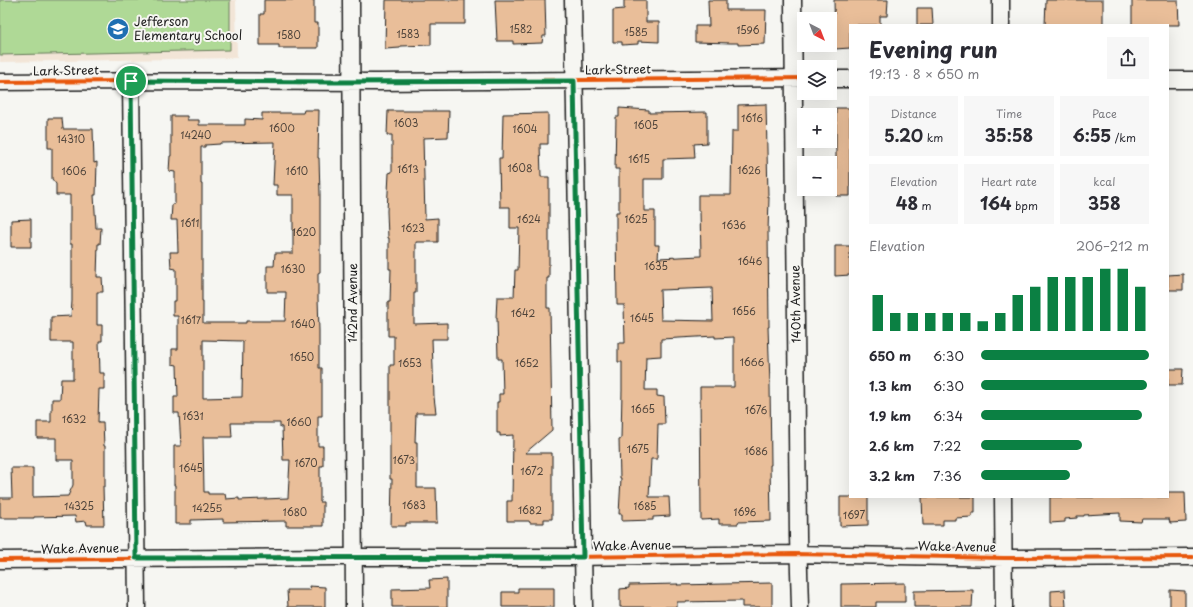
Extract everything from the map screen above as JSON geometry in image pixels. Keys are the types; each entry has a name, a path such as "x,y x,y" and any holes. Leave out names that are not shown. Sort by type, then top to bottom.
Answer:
{"street":[{"name":"142nd Avenue","path":"351,0 354,607"},
{"path":"573,0 584,607"},
{"name":"140th Avenue","path":"793,0 798,60"},
{"path":"1001,0 1001,24"},
{"name":"Lark Street","path":"0,82 574,81 797,78"},
{"path":"837,79 849,79"},
{"path":"1169,80 1193,80"},
{"path":"131,81 137,607"},
{"name":"140th Avenue","path":"799,100 800,607"},
{"path":"1003,498 1004,607"},
{"name":"Wake Avenue","path":"0,560 136,558 583,557 799,554 1004,558 1193,557"}],"shaded area":[{"name":"Jefferson Elementary School","path":"0,0 236,0 237,58 0,62"}],"green space":[{"name":"Jefferson Elementary School","path":"0,0 230,0 230,50 0,55"}],"building":[{"path":"264,0 314,0 314,23 318,23 318,48 279,48 279,45 260,45 260,14 264,14"},
{"path":"386,0 465,0 465,24 431,24 431,45 401,46 400,48 385,49"},
{"path":"495,0 545,0 546,36 543,36 542,43 513,44 513,41 497,41"},
{"path":"624,0 646,0 646,22 659,22 659,42 638,41 638,44 622,45 622,42 613,42 613,10 624,9"},
{"path":"708,0 726,0 726,10 766,10 765,44 738,45 738,43 695,42 695,26 709,26"},
{"path":"834,0 888,0 887,16 880,16 880,24 849,24 849,48 837,49 837,12 834,12"},
{"path":"1046,0 1103,0 1103,24 1045,24"},
{"path":"1132,0 1178,0 1179,25 1132,24"},
{"path":"917,8 932,8 933,24 917,24"},
{"path":"766,104 769,197 768,327 771,521 719,524 719,519 701,520 700,387 734,387 734,337 715,338 715,336 661,339 661,356 646,357 645,390 657,390 657,396 664,397 665,424 658,424 657,459 651,459 649,497 669,497 670,516 653,517 653,520 622,521 622,514 619,514 621,478 619,440 621,439 622,362 618,362 618,343 625,343 624,305 617,305 616,212 619,212 619,169 615,169 616,117 619,117 619,108 649,110 649,113 707,112 707,143 694,144 695,158 663,159 663,179 644,179 644,211 655,211 655,245 659,245 658,258 701,256 700,211 698,211 698,195 731,195 732,131 738,131 738,105","holes":["712,288 713,321 661,320 660,290"]},
{"path":"837,108 849,108 849,196 837,196"},
{"path":"304,110 319,110 318,158 320,194 320,272 318,273 318,298 319,368 322,368 322,416 318,416 318,446 323,446 323,466 320,466 320,502 323,502 323,526 286,526 286,521 223,522 223,519 191,520 191,524 175,524 174,446 181,446 179,413 174,413 174,397 178,397 177,365 172,364 172,349 178,349 178,316 173,316 173,301 176,301 176,269 171,268 170,252 178,252 177,220 171,220 172,205 175,204 175,172 169,171 171,156 171,116 187,116 187,120 199,120 199,125 245,125 245,119 262,120 262,113 303,113","holes":["275,142 273,185 277,185 277,195 293,195 293,253 275,253 274,266 267,266 267,292 286,292 285,321 203,323 201,147 220,143","203,340 243,341 242,397 203,398","231,423 280,423 280,427 282,427 283,460 290,460 288,498 239,500 239,498 226,499 225,494 208,494 208,492 204,492 203,437 232,437"]},
{"path":"388,111 449,111 448,137 423,138 425,219 438,218 438,242 416,242 416,293 414,293 414,324 447,323 447,339 432,339 436,413 416,413 415,442 417,442 417,488 436,488 437,523 406,523 406,526 391,526 392,479 390,479 390,365 394,365 394,336 388,336 388,302 390,302 391,269 389,269 387,211 389,173 392,172 392,135 387,135"},
{"path":"548,113 548,144 540,144 541,177 549,177 549,278 547,278 547,308 550,308 552,430 525,453 552,453 552,519 544,519 544,523 530,523 529,521 507,521 507,501 512,501 513,435 500,436 500,433 497,433 497,402 499,402 499,394 503,394 502,359 498,359 496,318 497,297 514,297 515,270 518,270 519,228 510,228 510,207 500,207 499,158 502,158 503,114"},
{"path":"48,118 62,118 63,129 93,129 94,163 97,162 96,195 94,195 96,228 101,228 100,244 98,244 97,277 102,277 103,292 97,292 97,325 102,325 102,341 99,341 100,373 104,373 104,389 99,389 98,422 103,422 105,446 105,486 103,486 104,525 87,525 86,521 76,522 75,516 0,518 0,498 12,498 11,468 33,468 33,497 68,496 73,485 73,460 56,460 56,438 37,438 37,422 51,422 52,399 60,399 61,379 73,379 73,342 51,342 51,317 71,316 72,244 70,244 70,195 56,195 56,184 52,179 52,148 48,148"},
{"path":"31,219 31,247 11,247 11,220"},
{"path":"835,246 849,246 849,275 835,276"},
{"path":"1183,274 1183,290 1169,290 1169,275"},
{"path":"1169,369 1183,369 1182,385 1169,385"},
{"path":"1169,492 1185,492 1186,522 1170,523 1169,519 1142,519 1141,522 1120,521 1120,513 1077,516 1077,518 1065,519 1065,522 1050,523 1050,498 1169,498"},
{"path":"840,497 868,498 868,525 840,526"},
{"path":"922,498 975,498 975,513 972,513 972,517 955,518 955,520 943,520 943,525 923,525"},
{"path":"447,579 447,607 392,607 392,589 430,588 429,580"},
{"path":"772,583 772,607 742,607 742,601 677,602 677,607 620,607 620,589 629,588 629,585"},
{"path":"905,583 905,602 876,602 876,607 841,607 841,584"},
{"path":"309,586 325,587 325,607 288,607 287,590 310,590"},
{"path":"518,588 554,588 554,607 502,607 502,592 518,592"},
{"path":"973,590 972,607 914,607 914,591"},
{"path":"1065,590 1066,607 1051,607 1051,591"},
{"path":"1170,590 1185,591 1185,607 1170,607"}],"cycle path":[{"path":"0,82 378,82 797,78"},
{"path":"0,560 337,557 573,557 794,554 1004,558 1193,557"}],"place":[{"name":"Jefferson Elementary School","path":"118,29"}],"route":[{"path":"131,81 574,81 583,557 136,558 131,81"}]}
